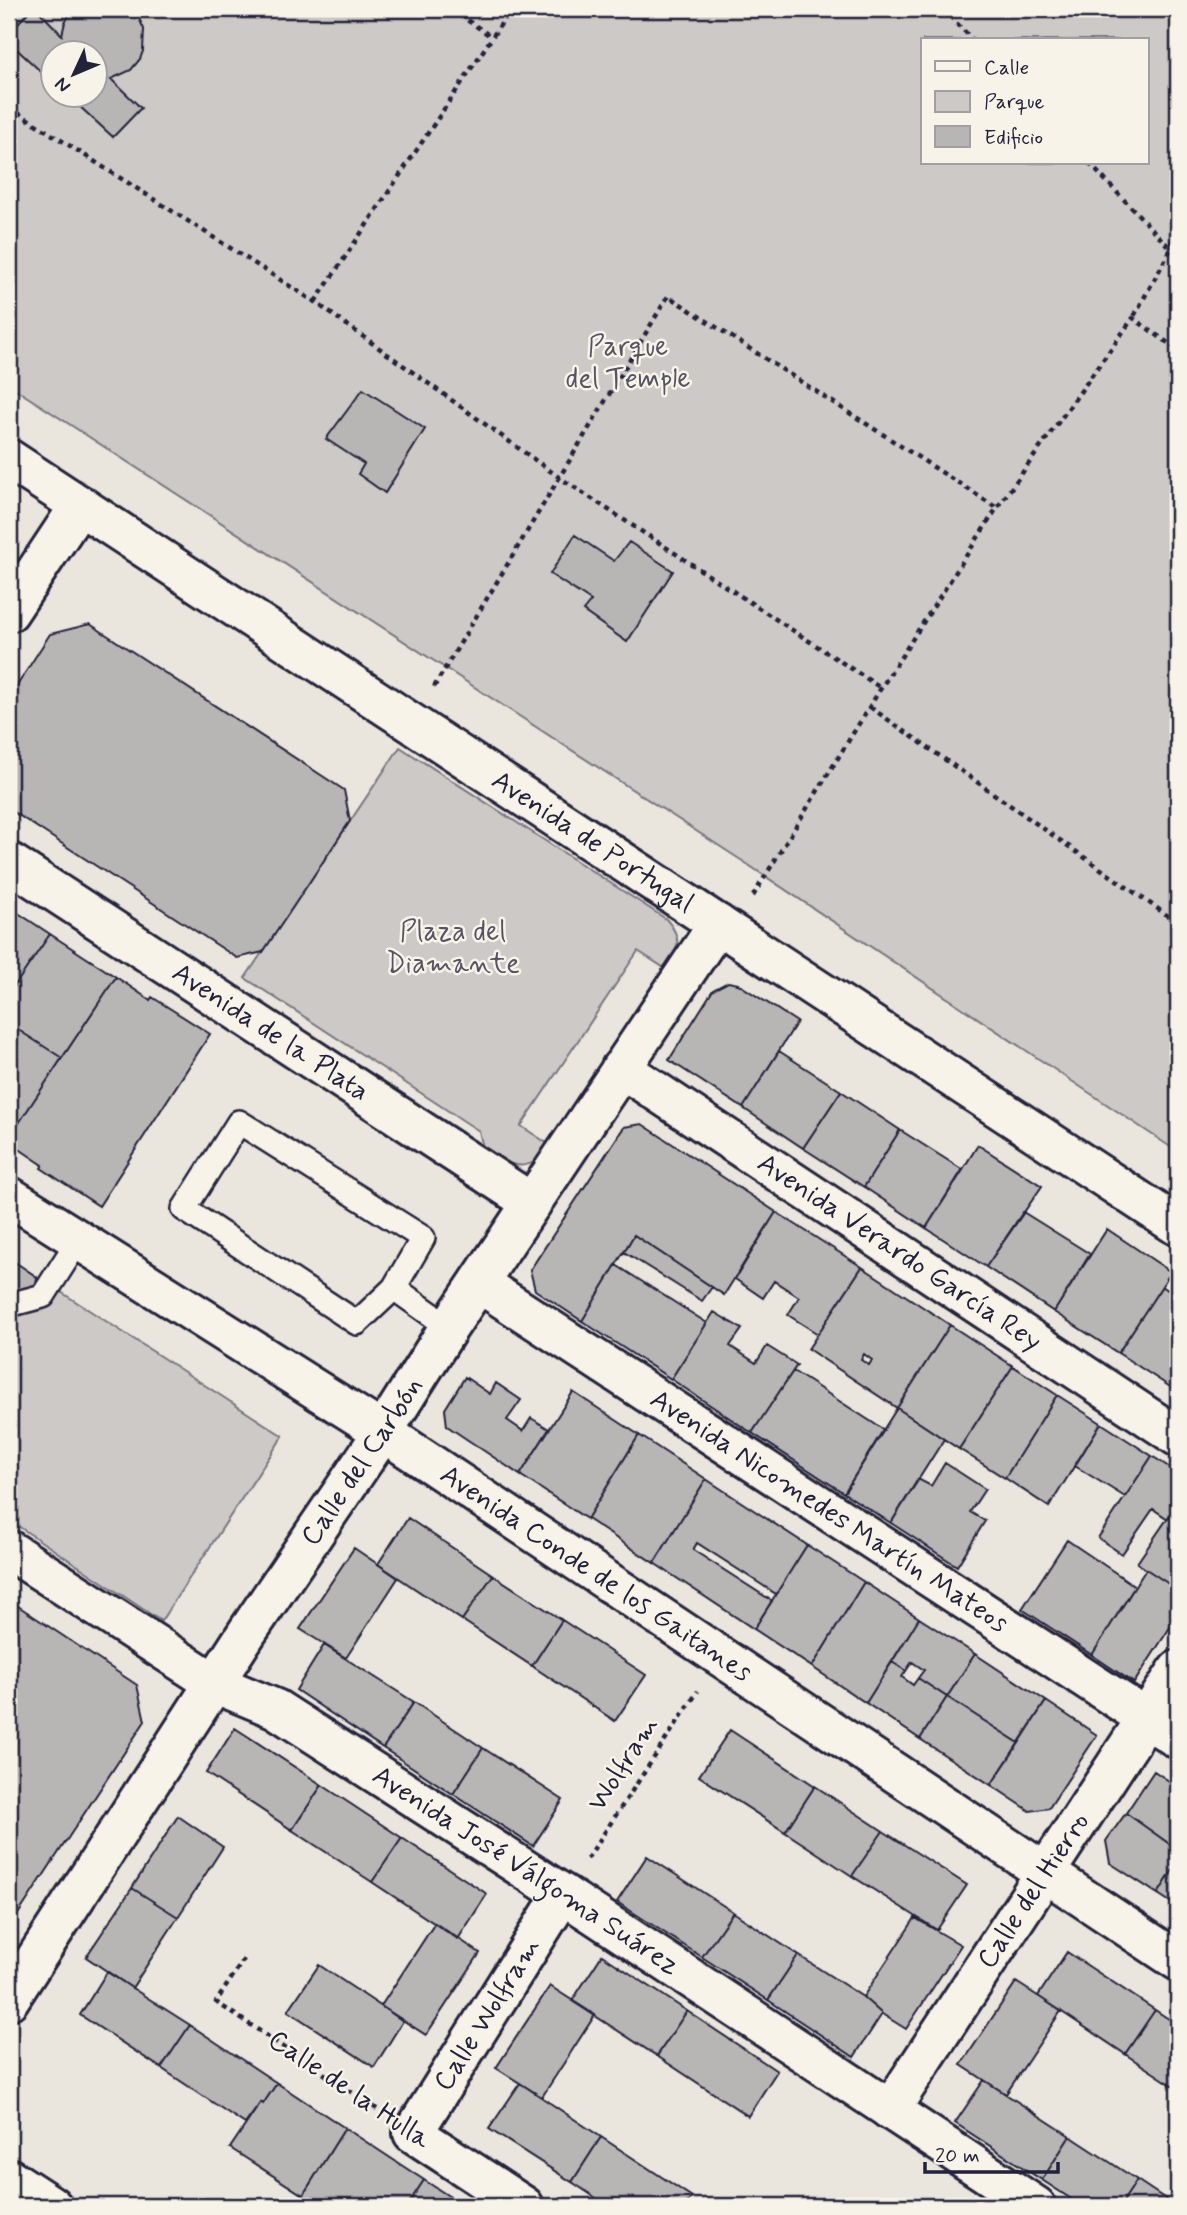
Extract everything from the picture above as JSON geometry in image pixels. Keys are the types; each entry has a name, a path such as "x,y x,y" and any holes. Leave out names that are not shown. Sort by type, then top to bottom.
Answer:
{"street":[{"name":"Avenida de Portugal","path":"9,459 1178,1226"},
{"path":"9,612 80,505"},
{"name":"Avenida de la Plata","path":"9,862 532,1203"},
{"name":"Calle del Carbón","path":"9,2000 248,1632 383,1432 449,1327 621,1068 724,928"},
{"name":"Avenida Verardo García Rey","path":"621,1068 1178,1437"},
{"name":"Avenida Conde de los Gaitanes","path":"9,1196 383,1432 1178,1961"},
{"name":"Avenida Nicomedes Martín Mateos","path":"480,1283 1178,1738"},
{"name":"Avenida José Válgoma Suárez","path":"9,1550 216,1684 276,1709 563,1894 1036,2206"},
{"name":"Calle del Hierro","path":"890,2110 1178,1670"},
{"name":"Calle Wolfram","path":"413,2133 563,1894"},
{"name":"Calle de la Hulla","path":"413,2133 524,2206"},
{"path":"9,2178 52,2206"}],"lane":[{"path":"239,1122 423,1238 394,1288 358,1323 184,1209 239,1122"},
{"path":"9,1305 43,1296 78,1241"},
{"path":"394,1288 449,1327"}],"path":[{"path":"451,9 492,37"},
{"path":"315,302 511,9"},
{"path":"943,9 971,38"},
{"path":"9,117 11,109 315,302 560,478 881,688"},
{"path":"1090,164 1171,249"},
{"path":"1171,249 1178,180"},
{"path":"724,928 997,508 1133,318 1178,238"},
{"path":"412,724 668,296 997,508"},
{"path":"1133,318 1178,350"},
{"path":"870,707 1178,923"},
{"name":"Wolfram","path":"563,1894 719,1658"},
{"name":"Calle de la Hulla","path":"244,1959 216,2002 413,2133"}],"green space":[{"name":"Parque del Temple","path":"9,9 1178,9 1178,1152 744,862 9,385"},
{"name":"Plaza del Diamante","path":"400,747 666,919 677,938 674,955 666,969 638,951 521,1126 550,1145 534,1162 526,1165 510,1163 483,1148 479,1131 245,978"},
{"path":"58,1290 283,1436 161,1621 9,1520 9,1311"}],"building":[{"path":"31,9 37,9 62,35 65,22 74,9 135,10 144,29 143,51 131,70 111,79 141,108 113,137 81,108 108,108 108,38 38,38 38,69 9,42 9,33"},
{"path":"363,389 425,429 385,493 358,474 364,464 326,439"},
{"path":"575,535 614,561 629,542 673,571 627,642 583,611 591,601 550,574"},
{"path":"90,624 344,790 350,821 263,952 237,958 9,809 9,698 50,634"},
{"path":"9,907 50,934 9,994"},
{"path":"50,934 116,977 62,1058 9,1024 9,994"},
{"path":"116,977 210,1034 99,1206 41,1168 43,1165 9,1142 9,1138"},
{"path":"728,982 738,984 797,1022 743,1108 669,1060 713,990"},
{"path":"9,1024 62,1058 9,1138"},
{"path":"779,1051 841,1091 803,1148 743,1108"},
{"path":"841,1091 900,1130 864,1187 803,1148"},
{"path":"642,1124 776,1212 724,1295 634,1235 582,1321 535,1290 530,1270 624,1127"},
{"path":"900,1130 963,1170 926,1228 864,1187"},
{"path":"978,1145 1042,1186 986,1267 926,1228"},
{"path":"776,1212 862,1267 818,1334 788,1315 799,1297 774,1281 763,1298 735,1279"},
{"path":"1023,1212 1090,1254 1054,1312 986,1267"},
{"path":"1107,1229 1171,1272 1118,1353 1054,1312"},
{"path":"634,1235 712,1287 702,1301 624,1252"},
{"path":"9,1258 37,1277 35,1291 9,1298"},
{"path":"616,1265 707,1323 671,1379 582,1321"},
{"path":"862,1267 950,1325 897,1408 808,1349","holes":["864,1354 872,1360 869,1365 861,1360"]},
{"path":"1162,1286 1178,1297 1178,1392 1118,1353"},
{"path":"714,1312 742,1329 730,1346 756,1363 767,1346 797,1365 752,1433 671,1379"},
{"path":"950,1325 1013,1366 959,1449 897,1408"},
{"path":"1013,1366 1057,1395 1005,1478 959,1449"},
{"path":"793,1371 884,1430 844,1493 752,1433"},
{"path":"465,1377 490,1394 496,1383 521,1400 507,1420 523,1431 531,1418 549,1429 520,1475 447,1426 445,1409"},
{"path":"573,1392 639,1435 587,1519 520,1475"},
{"path":"1057,1395 1101,1423 1049,1507 1005,1478"},
{"path":"897,1408 944,1439 891,1523 844,1493"},
{"path":"1101,1423 1152,1456 1125,1497 1075,1466"},
{"path":"639,1435 706,1479 654,1563 587,1519"},
{"path":"1152,1456 1178,1473 1178,1503 1168,1519 1153,1509 1122,1554 1098,1538"},
{"path":"945,1463 985,1489 970,1512 985,1521 957,1566 891,1523 918,1479 931,1486"},
{"path":"706,1479 807,1545 776,1594 697,1543 693,1550 772,1601 754,1629 654,1563"},
{"path":"1178,1503 1178,1590 1137,1563"},
{"path":"408,1518 493,1575 462,1620 378,1564"},
{"path":"1067,1540 1135,1586 1092,1655 1022,1609"},
{"path":"807,1545 864,1582 812,1667 754,1629"},
{"path":"354,1548 398,1578 346,1658 300,1629"},
{"path":"1146,1569 1178,1590 1178,1615 1134,1683 1092,1655"},
{"path":"493,1575 562,1620 532,1666 462,1620"},
{"path":"864,1582 919,1618 866,1703 812,1667"},
{"path":"9,1600 137,1685 145,1721 9,1928"},
{"path":"919,1618 975,1654 947,1697 918,1678 924,1670 912,1662 906,1671 892,1662"},
{"path":"562,1620 646,1675 615,1721 532,1666"},
{"path":"324,1645 414,1702 383,1748 296,1690"},
{"path":"975,1654 1046,1701 1019,1743 947,1697"},
{"path":"892,1662 906,1671 902,1677 913,1685 918,1678 947,1697 920,1739 866,1703"},
{"path":"947,1697 1019,1743 991,1785 920,1739"},
{"path":"1046,1701 1097,1735 1049,1808 1030,1811 991,1785"},
{"path":"414,1702 483,1748 453,1794 383,1748"},
{"path":"235,1728 322,1785 292,1830 206,1773"},
{"path":"730,1730 815,1786 785,1832 699,1776"},
{"path":"483,1748 563,1800 533,1846 453,1794"},
{"path":"1154,1771 1178,1787 1178,1850 1126,1813"},
{"path":"322,1785 402,1838 372,1882 292,1830"},
{"path":"815,1786 883,1831 852,1876 785,1832"},
{"path":"1126,1813 1178,1850 1178,1862 1158,1894 1110,1863 1106,1841"},
{"path":"178,1816 223,1847 178,1917 132,1888"},
{"path":"883,1831 967,1885 937,1930 852,1876"},
{"path":"402,1838 487,1894 458,1939 372,1882"},
{"path":"647,1856 733,1912 702,1957 617,1902"},
{"path":"1178,1862 1178,1907 1158,1894"},
{"path":"132,1888 178,1917 132,1988 86,1957"},
{"path":"733,1912 798,1955 768,2000 702,1957"},
{"path":"915,1918 961,1945 906,2029 882,2014 863,1997"},
{"path":"435,1923 480,1953 426,2035 381,2006"},
{"path":"1067,1952 1155,2010 1125,2054 1038,1996"},
{"path":"602,1955 687,2011 657,2056 572,2001"},
{"path":"798,1955 863,1997 882,2014 854,2057 768,2000"},
{"path":"319,1965 403,2021 374,2067 288,2011"},
{"path":"107,1972 190,2025 161,2068 80,2015"},
{"path":"1016,1982 1061,2011 1006,2094 961,2065"},
{"path":"550,1986 595,2015 542,2097 496,2068"},
{"path":"1155,2010 1178,2025 1178,2089 1125,2054"},
{"path":"687,2011 777,2071 748,2116 657,2056"},
{"path":"190,2025 277,2083 245,2124 161,2068"},
{"path":"984,2080 1070,2136 1042,2180 955,2123"},
{"path":"277,2083 345,2128 303,2195 230,2148"},
{"path":"520,2083 601,2137 572,2182 489,2129"},
{"path":"345,2128 424,2180 407,2206 320,2206 303,2195"},
{"path":"1070,2136 1137,2180 1120,2206 1082,2206 1042,2180"},
{"path":"601,2137 692,2197 685,2206 608,2206 572,2182"},
{"path":"424,2180 464,2206 407,2206"},
{"path":"1137,2180 1176,2206 1120,2206"}]}
